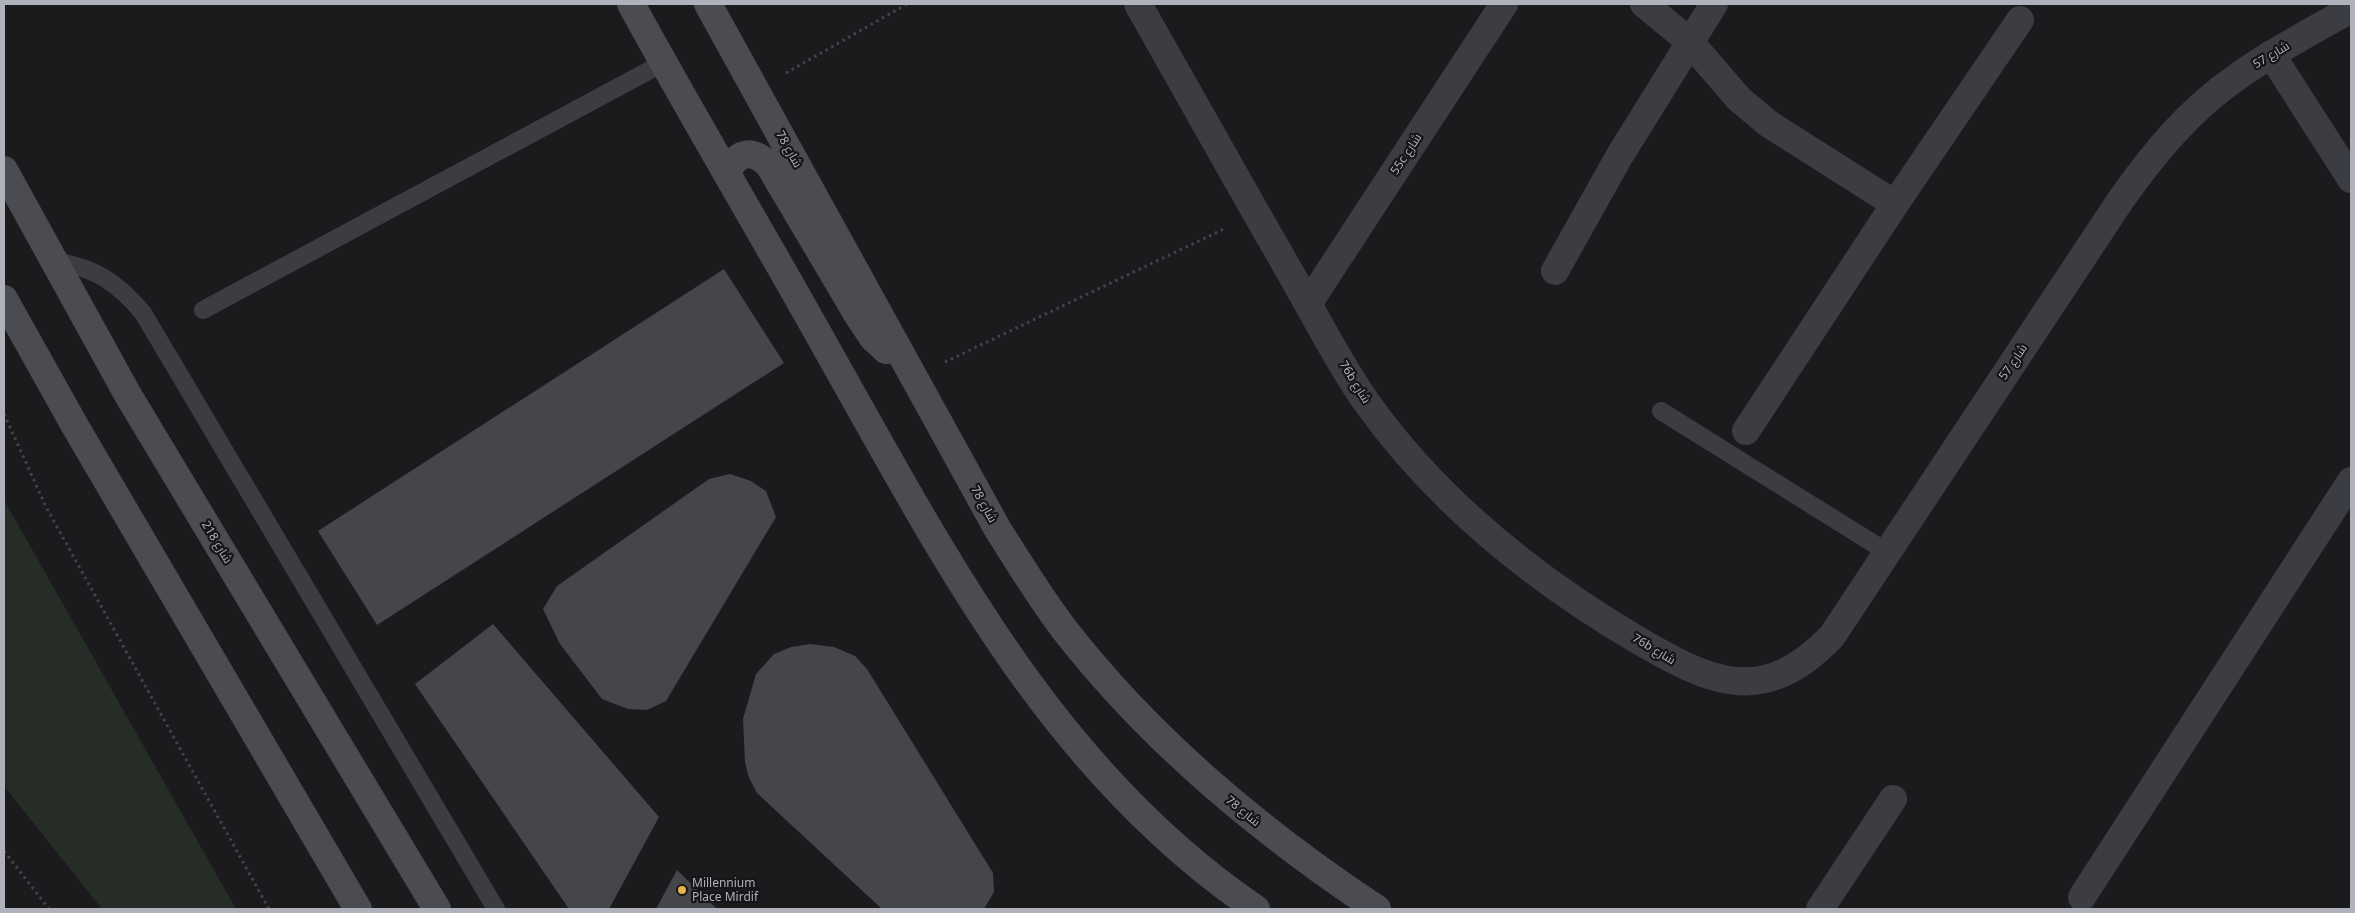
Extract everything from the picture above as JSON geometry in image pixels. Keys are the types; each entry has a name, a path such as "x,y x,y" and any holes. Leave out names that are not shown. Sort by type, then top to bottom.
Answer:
{"street":[{"path":"631,4 928,528 981,615 1017,669 1086,756 1127,802 1213,879 1256,909"},
{"name":"شارع 78","path":"708,4 997,528 1029,580 1065,629 1104,676 1152,727 1228,799 1311,864 1377,909"},
{"name":"76b شارع","path":"1138,4 1256,214 1366,402 1410,456 1457,506 1509,552 1563,594 1681,665"},
{"name":"55c شارع","path":"1308,304 1504,4"},
{"path":"1644,4 1689,42 1739,99 1768,124 1895,204"},
{"path":"1556,271 1620,155 1714,4"},
{"name":"شارع 57","path":"1681,665 1706,676 1734,681 1762,680 1788,671 1812,657 1832,636 2145,166 2172,134 2202,104 2236,77 2271,54 2351,9"},
{"path":"1746,431 1895,204 2020,20"},
{"path":"2271,54 2351,179"},
{"path":"727,172 734,160 746,154 760,156 769,165 873,338 915,377"},
{"name":"شارع 218","path":"4,170 128,395 438,909"},
{"path":"4,299 75,426 358,909"},
{"path":"2077,903 2351,481"},
{"path":"1820,909 1894,799"}],"lane":[{"path":"203,310 663,63"},
{"path":"54,261 75,264 107,279 129,296 143,313 496,909"},
{"path":"1661,411 1887,552"}],"path":[{"path":"757,90 906,4"},
{"path":"915,377 1256,214"},
{"path":"4,414 46,507 270,909"},
{"path":"4,851 49,909"}],"shaded area":[{"path":"4,500 236,909 102,909 4,786"}],"building":[{"path":"724,269 784,363 377,625 318,531"},
{"path":"730,474 751,481 766,491 776,517 666,701 647,710 628,709 602,699 560,644 543,609 557,586 709,479"},
{"path":"493,624 659,817 609,909 569,909 415,684"},
{"path":"810,644 834,647 855,656 867,669 993,873 994,892 984,909 882,909 757,793 749,778 745,762 743,719 756,674 774,654 791,647"},
{"name":"Millennium Place Mirdif","path":"677,870 717,909 656,909"}],"place":[{"name":"Millennium Place Mirdif","path":"682,890"}]}
